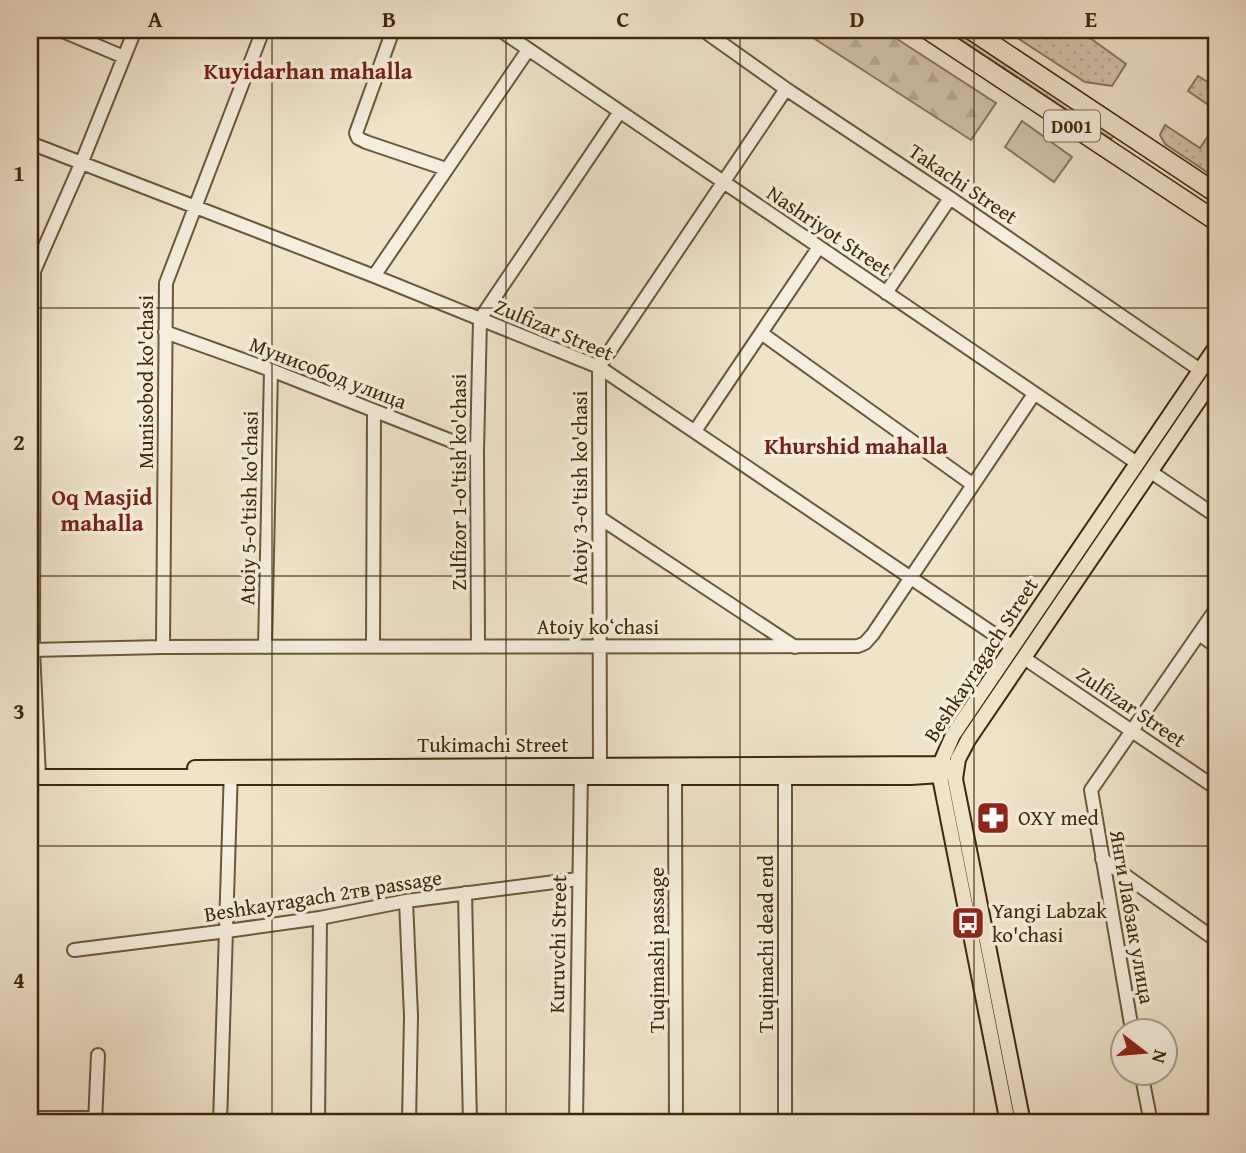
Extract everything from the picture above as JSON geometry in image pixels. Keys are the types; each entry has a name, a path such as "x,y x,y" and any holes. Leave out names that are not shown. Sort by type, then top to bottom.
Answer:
{"highway":[{"name":"D001","path":"928,30 1216,222"},
{"name":"D001","path":"971,30 1216,193"},
{"path":"1126,161 1139,141"}],"main road":[{"name":"Beshkayragach Street","path":"1008,1123 940,769 953,735 1216,347"},
{"name":"Beshkayragach Street","path":"1023,1123 955,779 956,769 962,749 1216,376"},
{"name":"Tukimachi Street","path":"34,773 956,769"},
{"name":"Tukimachi Street","path":"599,771 675,776 785,771"}],"street":[{"path":"60,30 124,57"},
{"path":"34,773 32,271 81,164 135,30"},
{"name":"Munisobod ko'chasi","path":"163,647 167,277 263,30"},
{"path":"393,30 356,133 358,138 366,142 446,169"},
{"name":"Nashriyot Street","path":"500,30 1137,463"},
{"name":"Takachi Street","path":"703,30 1200,370"},
{"path":"374,276 528,50"},
{"name":"Atoiy 3-o'tish ko'chasi","path":"599,771 599,367 786,89"},
{"path":"480,319 619,113"},
{"name":"Zulfizar Street","path":"30,143 374,276 599,367 1013,647"},
{"path":"886,293 950,198"},
{"path":"695,431 819,247"},
{"name":"Zulfizor 1-o'tish ko'chasi","path":"478,646 477,451 480,319"},
{"name":"Мунисобод улица","path":"165,332 271,370 477,451"},
{"path":"761,333 972,484"},
{"name":"Atoiy 5-o'tish ko'chasi","path":"265,646 271,370"},
{"name":"Atoiy koʻchasi","path":"32,650 265,646 851,647 864,643 1034,394"},
{"path":"373,646 374,412"},
{"path":"1151,472 1216,516"},
{"path":"600,518 795,647"},
{"name":"Янги Лабзак улица","path":"1129,1016 1091,790 1216,609"},
{"path":"1199,634 1216,646"},
{"name":"Zulfizar Street","path":"1024,658 1216,788"},
{"name":"Kuruvchi Street","path":"576,1123 581,771"},
{"name":"Tuqimachi dead end","path":"785,771 785,1123"},
{"path":"220,1123 231,772"},
{"name":"Tuqimashi passage","path":"675,776 676,1123"},
{"path":"1102,859 1216,940"},
{"name":"Beshkayragach 2тв passage","path":"74,950 320,918 406,901 578,879"},
{"path":"466,893 470,1123"},
{"path":"406,901 411,1016 409,1123"},
{"path":"318,1123 320,918"},
{"path":"30,1118 95,1121 98,1055"},
{"path":"1144,1086 1151,1123"}],"green space":[{"path":"801,30 883,30 996,103 971,140"},
{"path":"946,30 956,30 976,42 1114,135 1111,139"},
{"path":"1005,30 1079,30 1126,64 1112,86 1085,82"},
{"path":"1198,76 1216,87 1216,110 1188,91"},
{"path":"1022,121 1072,157 1054,182 1005,147"},
{"path":"1216,124 1216,178 1165,144 1160,135 1165,125 1200,148"}],"place":[{"name":"OXY med","path":"993,818"},
{"name":"Yangi Labzak ko'chasi","path":"968,923"}],"district":[{"name":"Kuyidarhan mahalla","path":"308,71"},
{"name":"Khurshid mahalla","path":"856,446"},
{"name":"Оq Masjid mahalla","path":"102,510"}]}
